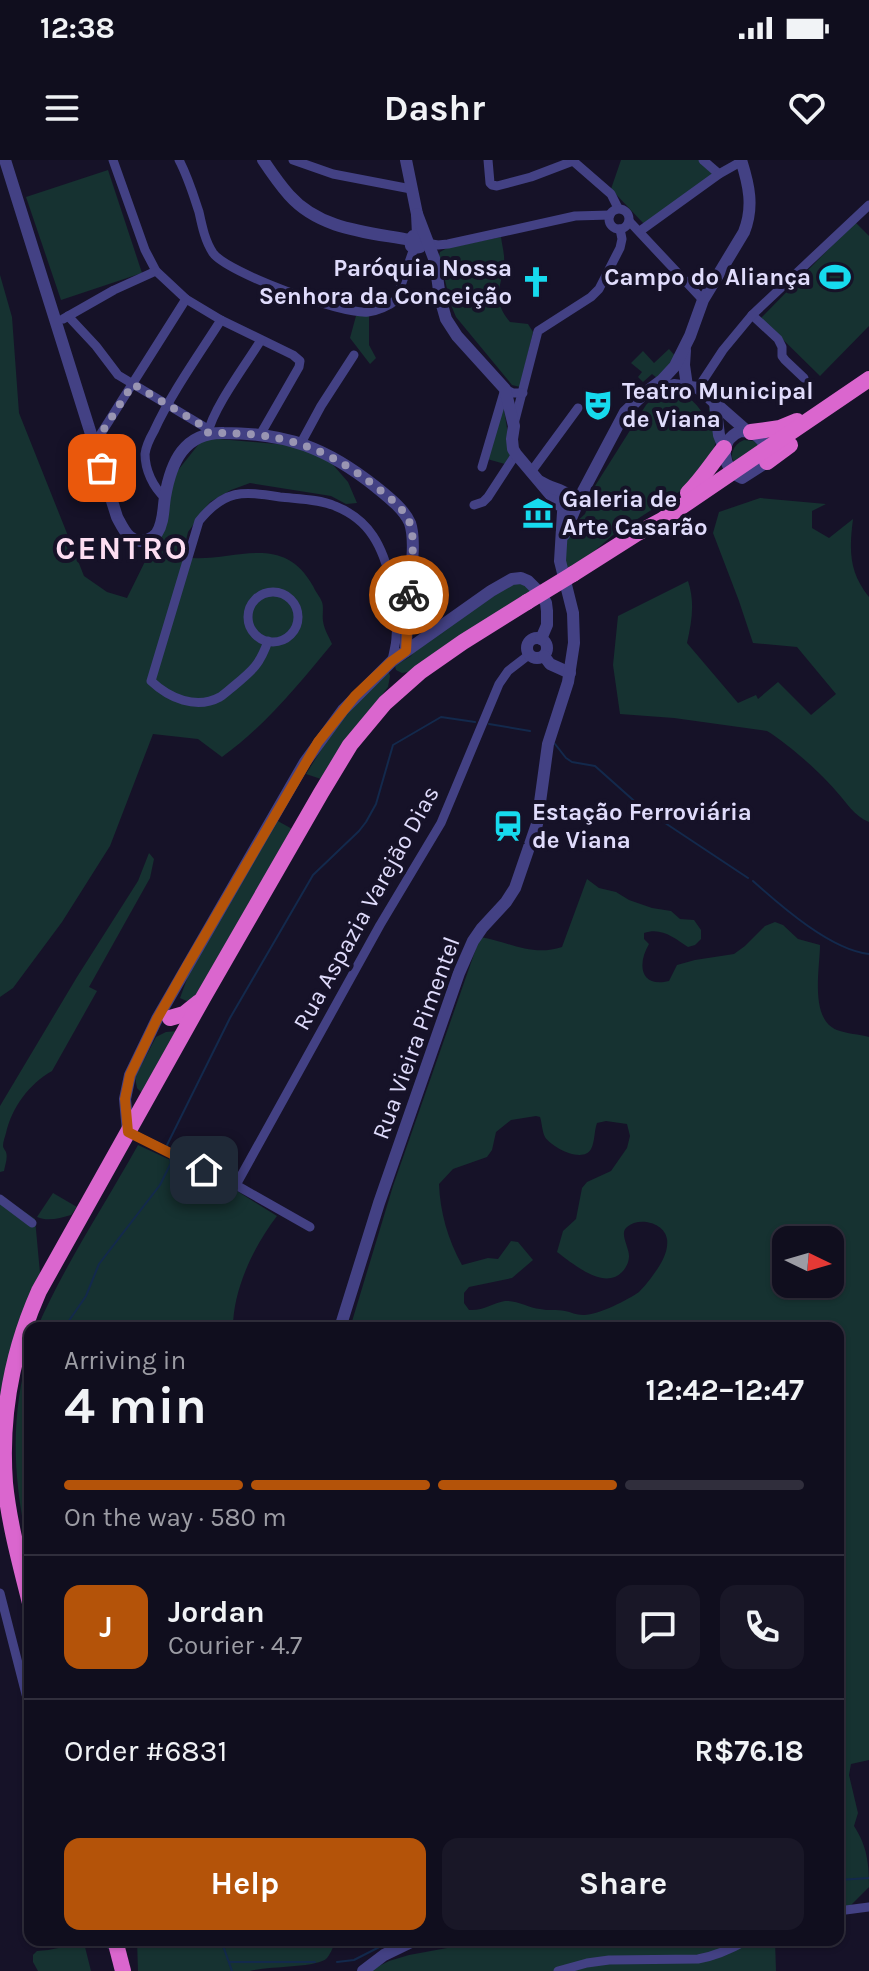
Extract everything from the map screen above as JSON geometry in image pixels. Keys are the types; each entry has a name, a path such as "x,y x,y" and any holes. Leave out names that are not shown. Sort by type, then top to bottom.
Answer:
{"highway":[{"path":"26,1322 39,1291 203,998 336,767 370,720 420,672 463,642 737,475 808,429 817,415 869,379"},
{"path":"749,432 780,428 817,415"},
{"path":"662,520 700,481 724,448"},
{"path":"164,1019 184,1014 203,998"},
{"path":"24,1327 13,1364 6,1415 5,1482 24,1577"},
{"path":"118,1946 123,1971"}],"street":[{"path":"5,160 62,319 117,517 127,536 141,541 154,537 158,532 174,465 181,452 208,431 261,340"},
{"path":"113,160 145,250 156,271 186,299 300,361 260,435"},
{"path":"179,160 191,185 207,240 217,257 286,291 351,310 374,311 396,300 419,242"},
{"path":"263,160 290,196 320,220 419,242 448,244 575,216 627,212 629,221 703,300"},
{"path":"293,160 333,174 411,189"},
{"path":"406,160 417,214 419,242 437,279 446,319 505,389 523,393"},
{"path":"488,160 490,183 497,186 531,177 573,160 611,194 614,212 611,225 620,229 626,227 629,221"},
{"path":"703,160 719,174"},
{"path":"640,231 741,160 750,187 748,222 703,300 685,349 684,365 693,387 762,440 767,455"},
{"path":"693,387 752,315 869,205"},
{"path":"620,229 620,248 599,289 538,331 514,426 512,439 516,454 559,505 572,502 625,412 675,366 690,336"},
{"path":"62,319 156,271"},
{"path":"95,443 186,299"},
{"path":"752,315 778,339 785,360 804,378"},
{"path":"62,319 96,346 118,375 208,431 260,435 301,443 350,467 387,496 408,519 411,530 406,651"},
{"path":"165,498 152,483 145,457 147,444 166,406 221,320"},
{"path":"301,443 354,355"},
{"path":"646,392 668,386 693,387"},
{"path":"505,389 514,426"},
{"path":"482,467 505,389"},
{"path":"715,403 726,462 737,475"},
{"path":"219,408 219,423 224,433"},
{"path":"534,475 578,408"},
{"path":"724,448 735,433 749,432"},
{"path":"474,505 488,497 516,454"},
{"path":"268,641 261,659 249,673 220,697 191,702 174,698 151,681 199,521 209,508 234,494 261,493 332,504 367,528 379,547 391,587 396,636 392,661"},
{"name":"Rua Vieira Pimentel","path":"342,1322 379,1203 459,973 473,941 506,902 520,877 537,824 548,744 570,673 573,613 560,561 562,538 572,502"},
{"path":"310,1227 236,1185 128,1132 125,1099 130,1075 312,752 349,703 392,661 512,579 528,581 546,603 547,625 541,639"},
{"path":"263,594 283,594 297,608 298,619 289,636 279,641 268,641 252,629 248,619 249,609 254,600 263,594"},
{"path":"541,639 547,645 547,651 537,658 530,654 529,644 541,639"},
{"name":"Rua Aspazia Varejão Dias","path":"236,1185 380,925 441,823 499,684 508,671 530,654"},
{"path":"544,656 550,664 570,673"},
{"path":"164,1019 179,1023 184,1032"},
{"path":"0,1199 32,1223"},
{"path":"0,1593 24,1687"},
{"path":"844,1910 869,1907"},
{"path":"363,1971 403,1946"},
{"path":"558,1971 609,1960 712,1957 735,1946"}],"green space":[{"path":"621,160 699,160 714,174 645,225 611,189"},
{"path":"108,170 142,273 61,300 26,197"},
{"name":"Campo do Aliança","path":"855,222 869,236 869,326 820,376 761,318"},
{"path":"501,237 504,261 499,294 501,307 510,322 528,324 533,332 520,387 512,385 456,317 439,256 447,248"},
{"path":"0,275 12,317 19,413 84,576 107,592 127,598 165,521 175,474 202,440 299,446 328,459 348,482 357,503 346,504 331,496 250,483 210,502 188,532 182,557 270,554 286,559 300,569 322,602 324,624 332,644 267,719 222,757 198,739 153,734 110,846 62,922 13,988 0,997"},
{"path":"369,315 369,345 376,358 370,364 350,338 356,316"},
{"path":"669,349 676,357 657,378 652,374 643,382 638,377 642,372 631,363 643,351 654,363"},
{"path":"675,393 690,399 707,420 709,407 712,411 716,441 714,449 688,486 613,535 564,573 563,554 570,528 585,514 595,486 646,405 654,397"},
{"path":"503,403 511,453 505,464 487,459"},
{"path":"744,440 759,445 734,462 734,449"},
{"path":"760,498 826,504 812,511 812,528 829,538 853,519 852,561 862,588 869,597 869,822 855,813 803,759 767,731 620,714 613,665 618,616 688,581 692,612 687,643 738,703 756,695 758,699 778,682 811,715 836,694 797,647 753,643 713,533 719,512"},
{"path":"517,580 534,590 408,672 396,670 395,666 414,651"},
{"path":"388,670 388,687 362,720 324,780 306,774 341,718"},
{"path":"276,820 294,830 191,1003 180,998 196,954"},
{"path":"149,853 154,859 150,878 89,987 97,991 52,1071 29,1089 12,1114 3,1144 6,1162 4,1171 0,1172 0,1106 138,881"},
{"path":"587,879 599,888 616,892 629,900 671,911 680,919 694,920 701,930 701,939 688,947 662,932 644,933 644,939 649,944 642,966 647,978 652,981 669,981 677,965 734,954 765,926 775,922 798,939 820,945 819,1004 828,1024 837,1030 869,1037 869,1760 851,1764 849,1775 858,1813 854,1826 866,1855 869,1887 844,1908 844,1322 352,1322 393,1186 480,937 541,950 562,947","holes":["540,1117 544,1135 560,1149 581,1155 591,1149 597,1123 627,1124 630,1136 627,1148 611,1171 587,1182 582,1188 576,1219 563,1231 557,1252 597,1277 615,1277 627,1265 629,1256 625,1230 632,1224 644,1222 657,1225 665,1233 667,1239 663,1260 634,1295 589,1315 546,1310 509,1301 469,1310 464,1303 464,1293 469,1287 512,1278 533,1260 518,1242 511,1241 498,1259 488,1258 462,1265 446,1226 439,1184 453,1169 487,1157 496,1132 511,1120"]},
{"path":"178,1031 143,1094 137,1088 135,1077 156,1037"},
{"path":"138,1145 237,1191 277,1216 246,1269 233,1322 40,1322 72,1258"},
{"path":"53,1193 77,1207 71,1215 63,1217 37,1217"},
{"path":"0,1195 35,1219 40,1273 0,1409"},
{"path":"24,1371 24,1528 16,1451"},
{"path":"85,1946 91,1971 38,1971 33,1955 37,1951"},
{"path":"137,1946 333,1946 327,1958 303,1965 250,1971 138,1971"},
{"path":"775,1946 776,1971 369,1971 409,1955 447,1948"}],"waterway":[{"path":"167,1148 230,1018 313,875 366,822 376,804 393,745 441,717 475,722"},
{"path":"489,724 530,731"},
{"path":"555,744 566,758 595,766 641,807 748,878"},
{"path":"753,881 823,936 854,951 869,954"},
{"path":"68,1322 86,1296 99,1264 160,1185 171,1163 170,1158"},
{"path":"844,1880 869,1878"},
{"path":"223,1946 232,1971"},
{"path":"337,1962 354,1960 381,1946"},
{"path":"229,1962 315,1962"}],"way so far":[{"path":"102,468 95,443 133,384 208,429 208,433 260,435 301,443 322,451 350,467 387,496 408,519 412,556 409,595"}],"place":[{"name":"Campo do Aliança","path":"835,277"},
{"name":"Paróquia Nossa Senhora da Conceição","path":"536,282"},
{"name":"Teatro Municipal de Viana","path":"598,405"},
{"name":"Galeria de Arte Casarão","path":"538,513"},
{"name":"Estação Ferroviária de Viana","path":"508,826"}],"district":[{"name":"CENTRO","path":"122,548"}],"route":[{"path":"204,1170 128,1132 125,1099 130,1075 157,1019 318,742 355,696 406,651 409,595"}]}
